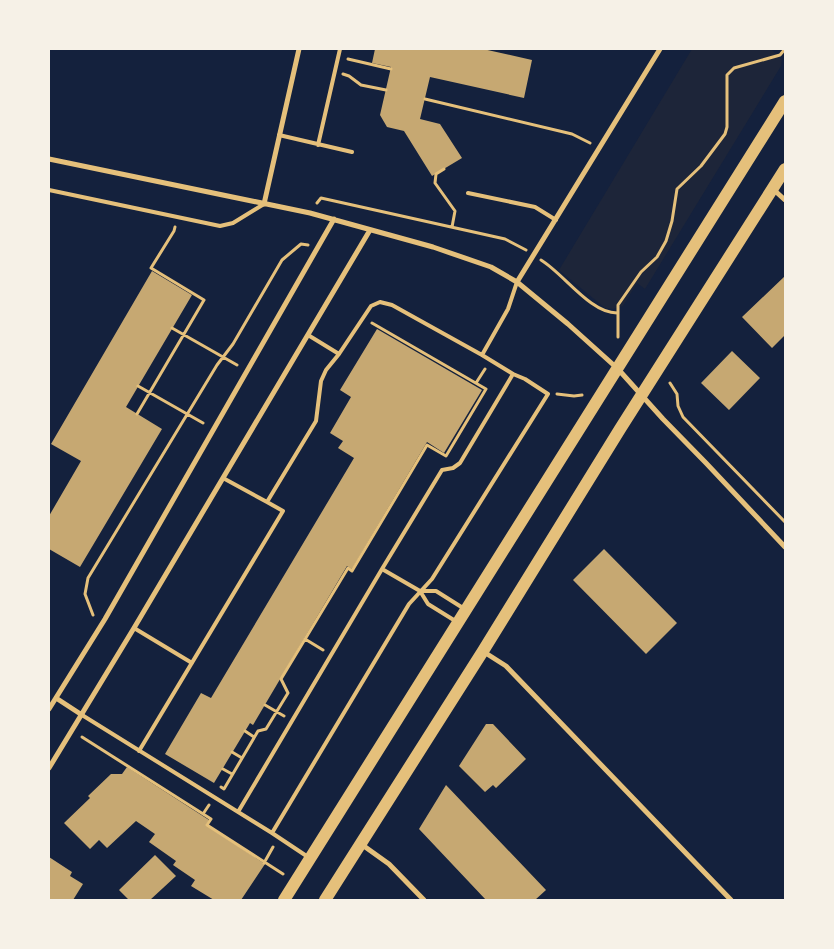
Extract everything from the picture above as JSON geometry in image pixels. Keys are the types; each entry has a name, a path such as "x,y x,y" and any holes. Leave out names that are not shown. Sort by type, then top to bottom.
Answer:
{"main road":[{"path":"284,900 785,101"},
{"path":"325,900 785,169"}],"street":[{"path":"264,204 299,49"},
{"path":"517,282 660,49"},
{"path":"49,159 334,219 460,255 491,267 517,282 618,369 663,420 785,547"},
{"path":"773,190 785,200"},
{"path":"49,709 99,628 334,219"},
{"path":"49,768 370,230"},
{"path":"483,651 506,666 731,900"},
{"path":"56,698 82,715"},
{"path":"361,844 389,864 424,900"}],"lane":[{"path":"318,144 340,49"},
{"path":"279,135 352,152"},
{"path":"49,190 220,226 233,223 264,204"},
{"path":"468,193 535,206 556,220"},
{"path":"482,355 508,309 517,282"},
{"path":"267,502 316,421 321,381 326,370 340,354 371,306 377,302 384,302 400,309 513,374 525,379 548,394 432,579 409,604 272,833"},
{"path":"308,335 340,354"},
{"path":"238,812 442,470 453,468 460,462 513,374"},
{"path":"139,751 283,511 223,478"},
{"path":"382,569 420,592 428,604 458,623"},
{"path":"420,592 436,591 466,610"},
{"path":"134,628 192,663"},
{"path":"82,715 310,858"}],"path":[{"path":"618,342 618,305 641,272 657,257 666,241 672,221 677,189 701,166 725,134 728,122 727,75 734,68 780,55 785,49"},
{"path":"349,59 391,69"},
{"path":"347,75 361,85 386,90"},
{"path":"425,99 566,132 585,140"},
{"path":"444,169 436,174 434,183 455,211 452,227"},
{"path":"321,198 505,239 525,250"},
{"path":"137,414 204,300 151,268 174,231 175,225"},
{"path":"99,628 86,598 85,586 88,578 187,414 233,344 284,257 301,244 318,247"},
{"path":"544,262 596,306 610,313 617,313"},
{"path":"216,784 224,789 258,731 266,729 288,692 281,679 341,578 348,568 352,571 427,444 446,456 486,389 379,326"},
{"path":"172,328 237,365"},
{"path":"476,383 483,372"},
{"path":"670,382 677,394 678,406 683,417 785,522"},
{"path":"138,386 203,423"},
{"path":"548,394 583,395"},
{"path":"305,639 320,648"},
{"path":"265,705 276,712"},
{"path":"245,731 254,737"},
{"path":"82,737 211,819 207,825 283,874"},
{"path":"232,752 242,758"},
{"path":"222,769 232,774"},
{"path":"203,814 209,805"},
{"path":"264,862 273,848"}],"shaded area":[{"path":"692,49 771,49 782,60 781,66 645,289 637,283 623,306 613,309 605,308 559,270"}],"building":[{"path":"375,49 483,49 532,60 524,98 430,77 420,119 440,124 462,158 432,176 404,131 387,127 380,115 391,67 372,63"},
{"path":"152,271 192,295 126,407 162,429 80,567 49,549 49,516 81,461 51,444"},
{"path":"785,276 785,335 772,348 742,317"},
{"path":"377,329 482,390 444,453 427,442 352,569 347,566 253,725 250,723 214,783 165,754 201,693 211,698 354,458 338,448 343,441 330,433 351,397 340,390"},
{"path":"732,351 760,378 729,410 701,383"},
{"path":"604,549 677,623 646,654 573,580"},
{"path":"486,724 493,724 526,759 496,788 493,785 485,792 459,766"},
{"path":"127,767 209,820 206,825 265,864 241,900 214,900 191,886 195,880 173,865 176,861 149,842 155,834 136,821 107,848 99,840 90,849 64,823 111,774 122,774"},
{"path":"446,785 546,890 535,900 486,900 419,829"},
{"path":"155,855 176,876 150,900 129,900 119,890"},
{"path":"49,857 72,872 70,876 83,884 73,900 49,900"}]}
